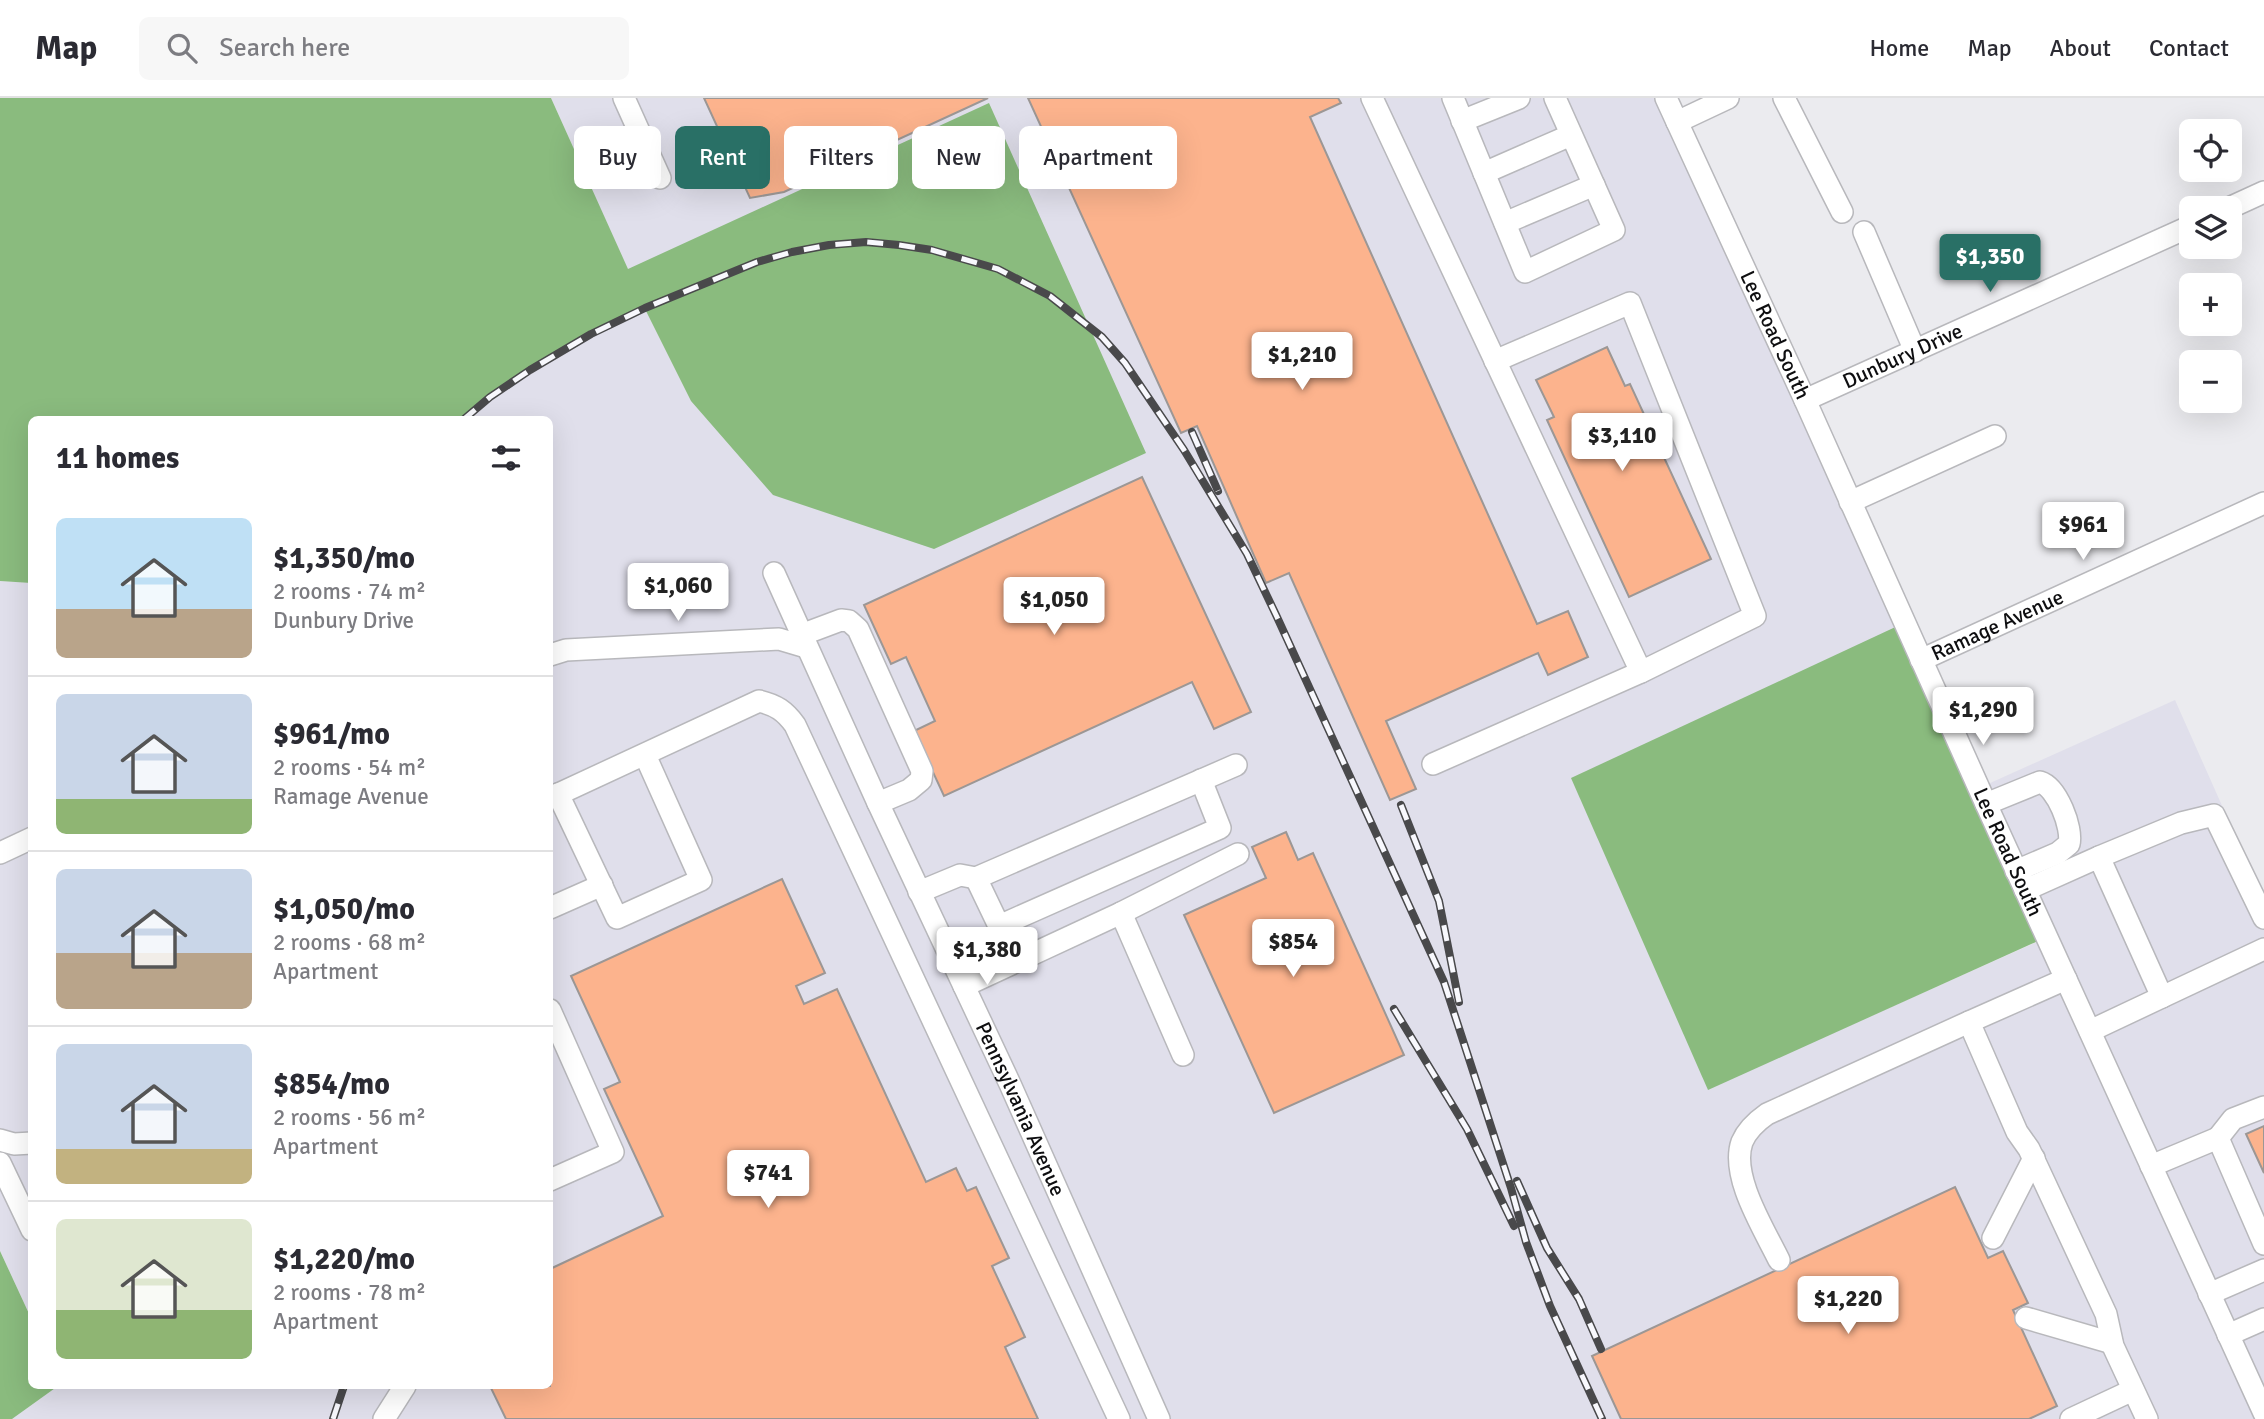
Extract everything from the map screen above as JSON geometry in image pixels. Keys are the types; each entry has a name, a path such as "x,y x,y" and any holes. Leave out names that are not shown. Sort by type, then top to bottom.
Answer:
{"street":[{"path":"624,98 637,126"},
{"path":"1371,98 1641,672"},
{"path":"1453,98 1525,272 1615,230 1555,98"},
{"path":"1462,121 1519,98"},
{"name":"Lee Road South","path":"1666,98 2209,1294 2228,1335 2258,1385 2264,1413"},
{"path":"1677,122 1728,98"},
{"path":"1784,98 1842,212"},
{"path":"1484,173 1571,135"},
{"path":"1505,223 1594,185"},
{"path":"2242,202 2264,192"},
{"name":"Dunbury Drive","path":"1805,400 2179,231"},
{"path":"1864,232 1915,351"},
{"path":"1433,764 1641,672 1755,616 1630,303 1495,361"},
{"path":"1850,502 1995,436"},
{"name":"Ramage Avenue","path":"1921,660 2264,503"},
{"name":"Pennsylvania Avenue","path":"774,573 803,641 1010,1084 1159,1419"},
{"path":"553,654 566,650 779,639 803,641 841,620 849,621 858,629 922,771 922,780 909,790 878,803"},
{"path":"645,755 701,880 617,918 554,796 759,701 773,704 786,712 1119,1419"},
{"path":"919,892 960,875 976,878 1236,765"},
{"path":"976,878 999,926 1220,828 1201,780"},
{"path":"1986,804 2040,782 2047,785 2056,799 2070,830 2070,839 2066,848 2021,880"},
{"path":"2021,880 2099,857 2181,823 2214,815 2264,918"},
{"path":"0,853 28,840"},
{"path":"964,986 1238,855"},
{"path":"2099,857 2162,997"},
{"path":"553,907 602,885"},
{"path":"1121,913 1183,1055"},
{"path":"2090,1031 2264,949"},
{"path":"1779,1260 1740,1171 1739,1156 1742,1142 1748,1132 1767,1114 2066,979"},
{"path":"553,1017 613,1152 553,1179"},
{"path":"1969,1022 2017,1132 2034,1158 2106,1314 2112,1343 2147,1419"},
{"path":"2151,1166 2218,1138 2233,1119 2264,1107"},
{"path":"2218,1138 2264,1244"},
{"path":"0,1140 14,1144 28,1143"},
{"path":"1993,1238 2034,1158"},
{"path":"0,1163 28,1222"},
{"path":"2209,1294 2264,1270"},
{"path":"2026,1318 2112,1343"},
{"path":"2228,1335 2264,1320"},
{"path":"384,1419 403,1389"},
{"path":"2071,1419 2133,1390"}],"shaded area":[{"path":"551,98 1666,98 1904,623 1707,1089 2046,938 1979,788 2175,700 2264,900 2264,1419 12,1419 54,1389 553,1389 553,416 468,416 530,370 591,334 645,308 592,189 661,189 661,126 574,126 574,149"},
{"path":"0,581 28,583 28,1312 0,1251"}],"green space":[{"path":"0,98 551,98 574,149 574,189 592,189 628,269 802,189 898,189 898,145 912,138 912,189 1005,189 1005,139 1019,170 1019,189 1028,189 1146,453 934,549 773,495 691,401 645,309 550,358 468,416 28,416 28,583 0,581"},
{"path":"989,103 999,126 939,126"},
{"path":"1904,623 2047,937 1708,1090 1571,778"},
{"path":"0,1251 28,1312 28,1389 54,1389 12,1419 0,1419"}],"building":[{"path":"704,98 988,98 927,126 912,126 912,133 898,139 898,126 784,126 784,189 791,189 750,198 746,189 770,189 770,126 717,126"},
{"path":"1028,98 1338,98 1341,103 1310,117 1537,624 1568,611 1588,657 1548,675 1538,653 1386,721 1416,789 1390,800 1289,573 1266,583 1197,426 1181,433 1070,189 1177,189 1177,126 1041,126"},
{"path":"1607,347 1625,386 1630,384 1711,559 1629,597 1547,420 1554,417 1536,380"},
{"path":"1142,477 1251,712 1214,729 1192,682 944,796 914,731 935,721 906,657 891,664 864,605"},
{"path":"1286,832 1298,860 1313,853 1404,1055 1274,1113 1184,915 1266,878 1252,847"},
{"path":"782,879 825,973 796,986 804,1004 837,989 926,1182 956,1168 967,1191 976,1187 1009,1258 992,1266 1025,1337 1005,1347 1038,1419 506,1419 491,1389 553,1389 553,1268 663,1216 604,1089 620,1082 571,976"},
{"path":"2264,1126 2264,1173 2246,1134"},
{"path":"1955,1187 1988,1258 2003,1251 2028,1303 2013,1310 2057,1406 2029,1419 1621,1419 1592,1356"}],"railway":[{"path":"468,416 530,370 591,334 645,308 757,262 829,245 866,242 899,245 932,250 998,269 1050,296 1102,337 1125,363 1184,450 1247,554 1277,617 1444,982 1526,1242 1550,1306 1602,1419"},
{"path":"1192,432 1218,491"},
{"path":"1401,805 1439,901 1459,1002"},
{"path":"1394,1009 1467,1129 1514,1226"},
{"path":"1517,1181 1547,1248 1579,1299 1601,1349"},
{"path":"333,1419 343,1389"}]}
